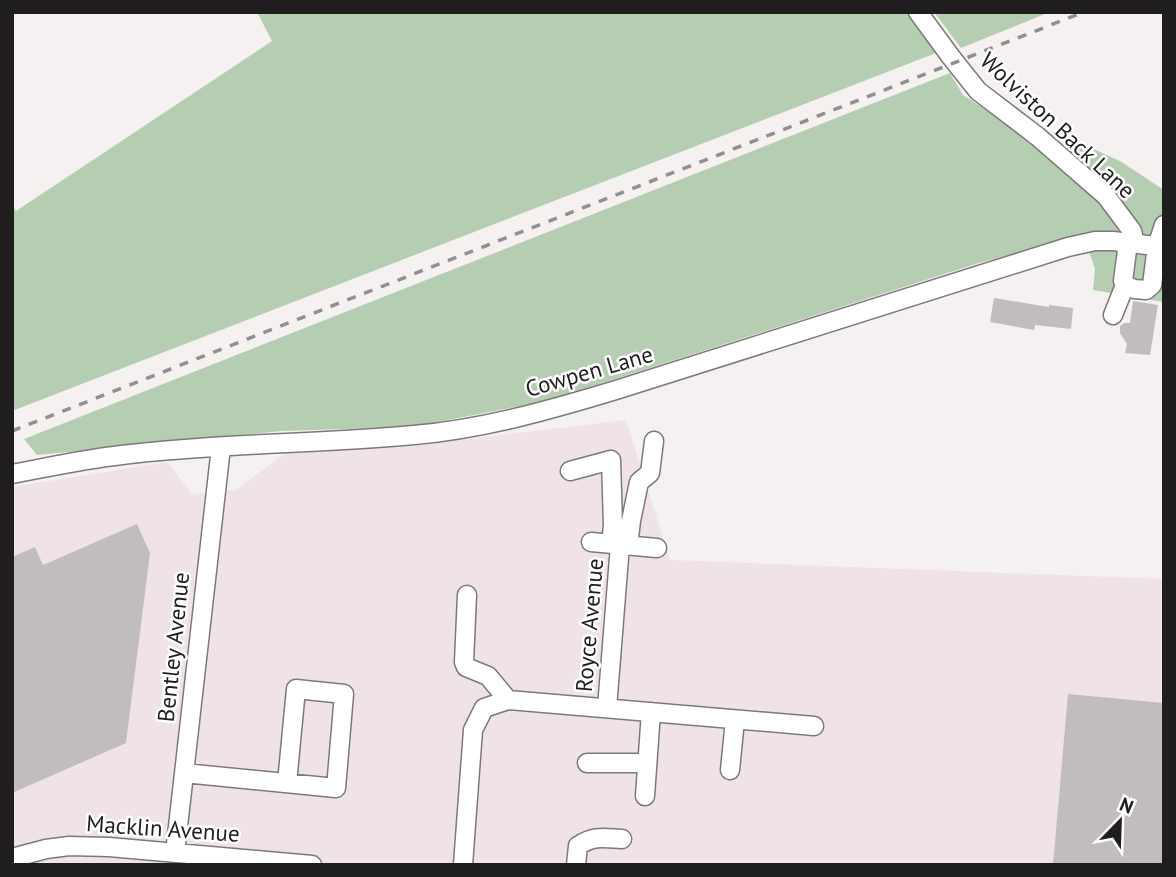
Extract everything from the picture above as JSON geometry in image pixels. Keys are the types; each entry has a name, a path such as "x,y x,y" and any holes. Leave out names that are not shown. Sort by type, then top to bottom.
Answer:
{"street":[{"name":"Wolviston Back Lane","path":"918,12 978,91 1037,136 1106,196 1132,230 1132,243"},
{"path":"1125,285 1134,289 1150,288 1164,225"},
{"name":"Cowpen Lane","path":"12,474 122,455 415,435 487,425 547,411 616,390 1068,247 1095,241 1160,247"},
{"path":"1113,315 1125,285 1122,277 1132,243"},
{"path":"620,545 631,521 639,482 650,473 654,441"},
{"name":"Bentley Avenue","path":"175,853 220,447"},
{"path":"570,471 611,460 613,525 620,545"},
{"name":"Royce Avenue","path":"591,542 657,548"},
{"name":"Royce Avenue","path":"607,708 620,545"},
{"path":"463,865 473,730 484,708 508,700 488,676 466,667 464,662 467,595"},
{"path":"184,773 336,789 344,694 296,689 287,783"},
{"name":"Royce Avenue","path":"508,700 814,726"},
{"path":"645,796 651,712"},
{"path":"730,770 735,720"},
{"path":"587,763 647,764"},
{"path":"576,865 579,846 586,841 596,837 622,839"},
{"name":"Macklin Avenue","path":"12,858 69,846 310,865"}],"shaded area":[{"path":"626,420 670,560 1164,579 1164,865 12,865 12,487 167,462 192,494 236,490 284,454 404,447"}],"green space":[{"path":"257,12 907,12 936,53 12,411 12,205 16,211 272,41"},
{"path":"934,12 1050,12 961,48"},
{"path":"950,73 963,95 1031,138 1094,198 1058,133 1120,161 1164,190 1164,302 1093,290 1095,269 1084,236 979,263 546,401 412,427 281,431 37,455 24,439"}],"building":[{"path":"994,298 1073,308 1071,329 1035,325 1034,330 990,322"},
{"path":"1133,301 1158,305 1150,355 1125,353 1127,344 1120,333 1120,326 1130,323"},
{"path":"137,524 150,553 126,743 12,793 12,557 35,547 43,565"},
{"path":"1068,694 1164,703 1164,865 1053,865"}],"railway":[{"path":"12,431 1084,12"}]}
